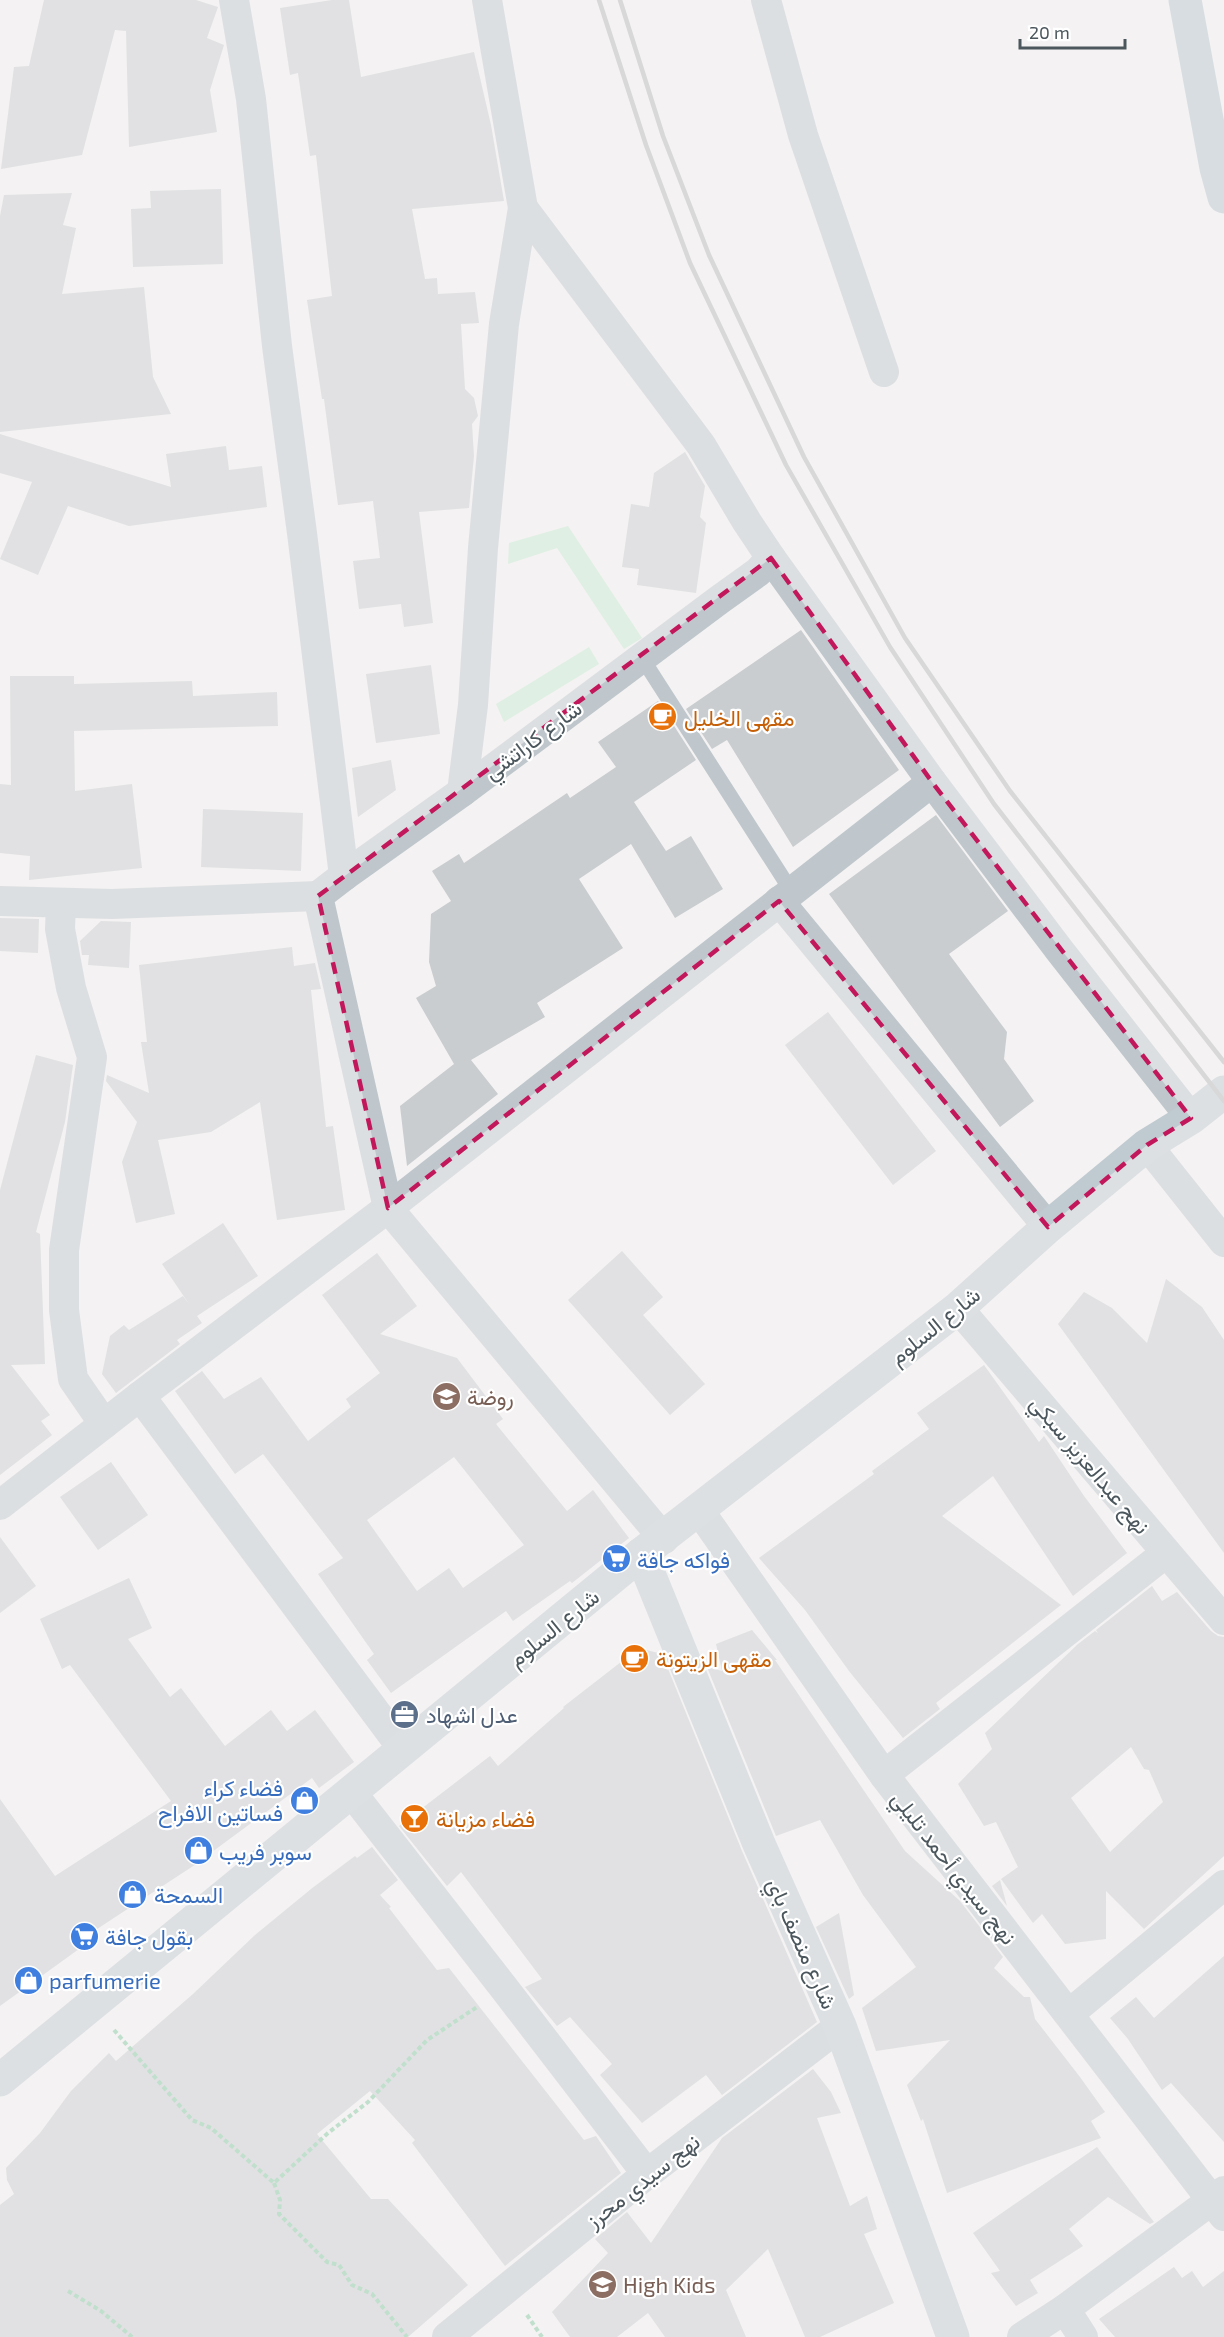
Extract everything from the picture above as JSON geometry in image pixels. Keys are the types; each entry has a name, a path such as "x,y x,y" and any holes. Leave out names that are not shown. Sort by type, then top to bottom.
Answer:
{"main road":[{"path":"1185,0 1221,178"}],"street":[{"path":"234,0 251,99 277,346 344,876"},
{"path":"462,792 473,705 483,548 504,324 523,208 487,0"},
{"path":"766,0 803,135 884,372"},
{"path":"523,208 701,445 771,558 932,782 1191,1118"},
{"name":"شارع كاراتشي","path":"318,896 758,572 771,558"},
{"path":"3,1498 388,1208 932,782"},
{"path":"0,901 112,904 318,896 388,1208 653,1546"},
{"path":"785,896 1048,1227"},
{"path":"62,903 60,929 71,988 92,1057 64,1250 64,1310 73,1379 104,1424"},
{"name":"شارع السلوم","path":"0,2080 653,1546 958,1308 1048,1227 1147,1145 1191,1118 1224,1092"},
{"path":"1147,1145 1224,1242"},
{"name":"نهج عبدالعزيز سبكي","path":"958,1308 1224,1620"},
{"path":"140,1396 403,1749"},
{"name":"نهج سيدي أحمد تليلي","path":"699,1510 884,1775 1069,2014 1220,2202"},
{"name":"شارع منصف باي","path":"653,1546 759,1844 840,2026 953,2337"},
{"path":"884,1775 1166,1553"},
{"path":"352,1793 646,2174"},
{"path":"1069,2014 1224,1886"},
{"name":"نهج سيدي محرز","path":"447,2337 646,2174 840,2026"},
{"path":"1022,2337 1220,2202"},
{"path":"1065,2309 1083,2337"}],"lane":[{"path":"642,658 785,896"}],"path":[{"path":"274,2183 328,2133 368,2102 427,2040 504,1988"},
{"path":"92,2004 192,2120 211,2128 274,2183 280,2200 279,2214 327,2262 339,2265 352,2285 372,2294 407,2337"},
{"path":"68,2291 132,2337"}],"highlighted area":[{"path":"771,558 932,782 1191,1118 1147,1145 1048,1227 779,901 388,1208 318,896"}],"green space":[{"path":"568,526 642,638 624,649 557,548 508,564 509,543"},
{"path":"589,647 599,664 504,722 496,704"}],"building":[{"path":"44,0 196,0 218,7 207,38 224,45 210,90 217,132 129,147 126,31 115,30 82,155 1,169 14,67 29,66"},
{"path":"332,0 349,0 361,77 474,52 491,125 504,201 412,209 425,279 437,278 438,294 475,292 479,323 461,324 465,389 474,398 478,416 472,424 474,456 469,508 419,512 433,623 404,627 401,604 359,609 353,561 380,558 373,501 338,505 324,399 322,399 307,300 332,296 316,155 310,156 298,73 290,75 280,8"},
{"path":"221,189 223,264 133,267 131,209 151,208 150,191"},
{"path":"72,193 63,225 76,228 62,294 144,287 153,377 171,414 0,432 0,216 4,195"},
{"path":"0,434 171,487 166,454 226,446 229,470 262,466 267,507 129,526 68,506 38,575 0,559 32,482 0,473"},
{"path":"685,452 705,486 700,517 706,523 696,593 637,585 639,569 622,567 631,504 649,507 654,473"},
{"path":"801,630 899,770 793,847 727,740 712,749 686,709"},
{"path":"431,665 440,734 376,743 366,674"},
{"path":"10,676 74,676 74,684 192,681 193,696 277,692 278,726 74,731 75,791 132,784 142,868 29,880 30,856 0,853 0,784 11,785"},
{"path":"658,701 696,760 634,802 666,851 691,836 723,889 675,918 631,844 579,879 623,948 537,1003 545,1017 471,1060 498,1094 407,1166 400,1106 454,1064 416,998 436,986 429,962 431,914 451,901 432,871 459,854 464,863 567,793 570,798 616,767 598,742"},
{"path":"391,760 396,790 358,817 352,768"},
{"path":"203,809 303,813 301,871 201,867"},
{"path":"936,815 1008,911 949,954 1007,1032 1004,1059 1034,1101 1000,1127 829,894"},
{"path":"0,918 39,919 38,953 0,951"},
{"path":"101,921 131,922 129,968 88,965 89,955 82,955 80,941"},
{"path":"292,947 294,966 315,963 321,989 311,990 326,1127 333,1126 345,1210 277,1220 260,1102 211,1132 158,1140 175,1214 136,1223 122,1162 137,1122 106,1081 107,1075 149,1093 141,1042 147,1042 139,965"},
{"path":"828,1012 936,1151 893,1185 785,1045"},
{"path":"36,1055 73,1065 65,1122 36,1232 40,1234 45,1364 11,1365 50,1415 41,1421 52,1435 0,1475 0,1190"},
{"path":"223,1223 258,1276 197,1316 202,1323 177,1340 180,1344 116,1393 102,1374 110,1336 124,1325 129,1330 183,1296 189,1304 162,1264"},
{"path":"622,1251 663,1297 643,1315 705,1384 670,1415 568,1300"},
{"path":"377,1253 417,1306 380,1334 457,1358 503,1419 496,1424 567,1511 593,1490 629,1538 572,1583 570,1581 513,1621 506,1611 391,1693 367,1660 374,1654 318,1574 343,1558 263,1454 235,1474 175,1391 202,1371 224,1399 261,1377 308,1441 351,1407 346,1399 380,1373 322,1295","holes":["454,1457 524,1545 463,1588 449,1568 417,1591 367,1520"]},
{"path":"1166,1279 1202,1307 1224,1340 1224,1553 1058,1324 1084,1292 1112,1308 1147,1343"},
{"path":"984,1365 1039,1442 1044,1436 1084,1496 1127,1553 1073,1596 993,1476 942,1516 1061,1605 936,1703 940,1709 903,1738 849,1671 805,1610 759,1558 874,1474 872,1471 929,1429 917,1413"},
{"path":"111,1462 148,1515 98,1550 60,1497"},
{"path":"0,1537 36,1586 0,1613"},
{"path":"129,1578 152,1628 128,1639 170,1697 181,1688 225,1746 271,1710 287,1731 315,1710 354,1762 319,1788 312,1778 213,1853 94,1931 97,1936 0,2006 0,1799 55,1876 171,1801 70,1665 62,1669 40,1619"},
{"path":"1152,1586 1162,1601 1177,1592 1211,1631 1224,1637 1224,1856 1144,1929 1106,1891 1106,1939 1065,1944 1042,1914 1033,1923 1001,1879 1018,1867 996,1822 984,1826 958,1784 992,1749 985,1733 1078,1644 1095,1631 1098,1633 1096,1630","holes":["1131,1747 1144,1769 1149,1770 1163,1802 1110,1852 1071,1798"]},
{"path":"752,1630 777,1660 775,1660 905,1851 960,1901 1003,1957 994,1968 1024,1997 1030,1997 1035,2019 1105,2112 1091,2121 1101,2138 947,2193 923,2119 921,2121 907,2085 950,2040 876,2051 862,2008 916,1967 863,1895 820,1820 776,1836 707,1667 722,1671 716,1644"},
{"path":"639,1648 662,1654 742,1851 817,2022 722,2095 706,2075 642,2123 600,2075 612,2064 570,2017 557,2026 525,1987 542,1979 461,1872 447,1886 399,1826 490,1756 498,1766 563,1707"},
{"path":"372,1847 398,1880 380,1895 391,1907 389,1908 437,1970 449,1968 584,2140 596,2136 621,2173 505,2266 412,2143 415,2140 370,2091 317,2134 371,2199 388,2199 468,2285 408,2337 0,2337 0,2205 14,2194 7,2180 6,2168 40,2133 71,2091 109,2053 116,2061 193,1994 255,1935 311,1889 355,1856 357,1858"},
{"path":"1000,1880 1007,1906 992,1886"},
{"path":"839,1913 854,1995 849,1999 816,1927"},
{"path":"1224,1956 1224,2142 1171,2083 1162,2090 1128,2039 1110,2018 1136,1997 1154,2018"},
{"path":"813,2069 831,2092 841,2113 817,2118 850,2206 867,2196 877,2229 864,2234 894,2303 820,2337 805,2337 768,2249 726,2290 746,2337 665,2337 648,2313 617,2337 570,2337 552,2312 608,2253 595,2239 627,2212 651,2243 722,2138"},
{"path":"1097,2147 1154,2222 1150,2224 1108,2197 1069,2229 1083,2246 1030,2280 1038,2293 1016,2306 991,2273 1000,2271 973,2233"},
{"path":"1174,2267 1182,2278 1192,2271 1203,2287 1224,2271 1224,2337 1115,2337 1099,2319"}],"railway":[{"path":"599,0 646,145 690,263 786,465 890,647 994,804 1224,1101"},
{"path":"620,0 663,136 709,255 804,457 905,638 1010,791 1224,1062"}],"place":[{"name":"مقهى الخليل","path":"663,717"},
{"name":"روضة","path":"446,1396"},
{"name":"فواكه جافة","path":"616,1559"},
{"name":"مقهى الزيتونة","path":"635,1658"},
{"name":"عدل اشهاد","path":"405,1714"},
{"name":"فضاء كراء فساتين الافراح","path":"304,1800"},
{"name":"فضاء مزيانة","path":"415,1818"},
{"name":"سوبر فريب","path":"198,1851"},
{"name":"السمحة","path":"133,1894"},
{"name":"بقول جافة","path":"84,1936"},
{"name":"parfumerie","path":"28,1980"},
{"name":"High Kids","path":"602,2284"}]}
